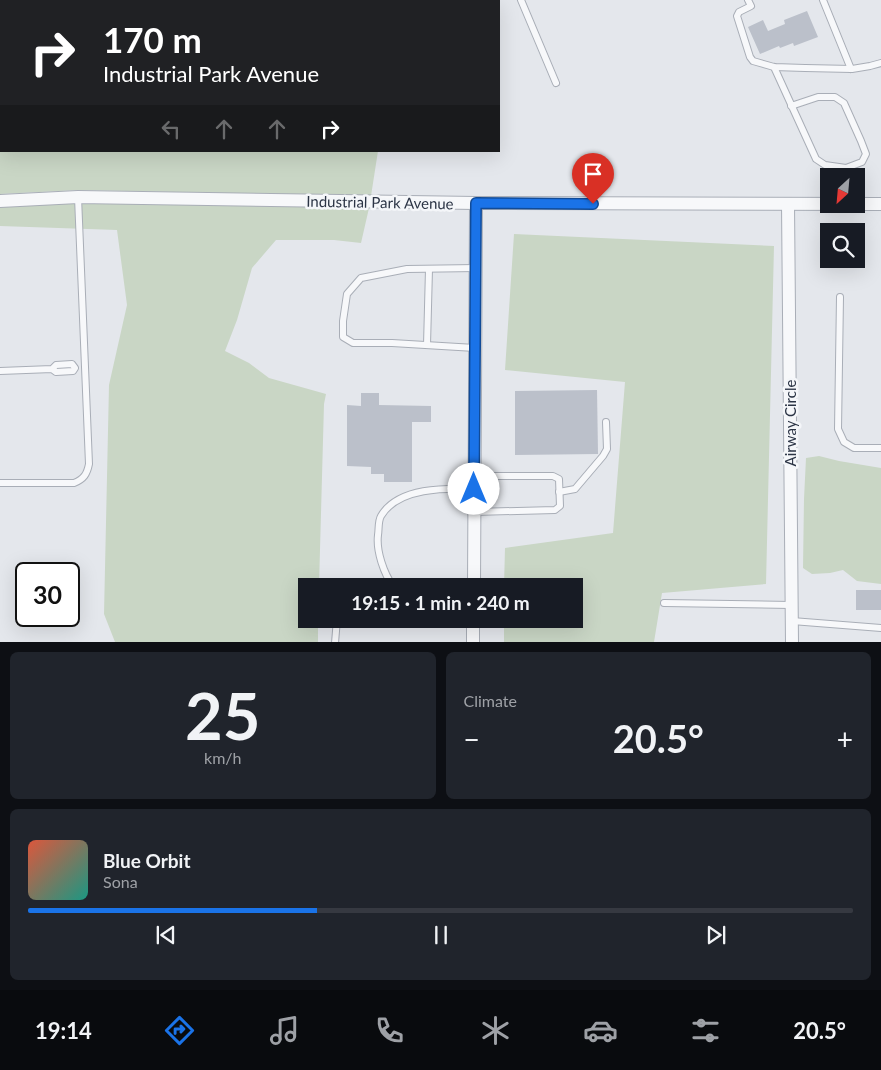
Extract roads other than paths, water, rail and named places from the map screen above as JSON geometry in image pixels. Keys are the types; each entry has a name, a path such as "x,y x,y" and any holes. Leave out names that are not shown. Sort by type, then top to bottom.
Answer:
{"street":[{"name":"Industrial Park Avenue","path":"0,201 78,197 476,203 881,204"},
{"path":"474,578 476,203"},
{"name":"Airway Circle","path":"788,204 792,642"},
{"path":"473,628 473,642"}],"lane":[{"path":"521,0 556,83"},
{"path":"748,0 751,6 739,12 737,16 753,61 774,66 851,69 881,63"},
{"path":"823,0 851,69"},
{"path":"774,66 791,106 816,159 825,165 846,168 862,162 866,154 844,103 835,97 818,98 791,106"},
{"path":"0,483 74,483 86,476 88,470 78,197"},
{"path":"475,348 392,343 353,344 343,337 342,321 347,294 360,278 407,269 476,268"},
{"path":"427,345 429,269"},
{"path":"840,297 838,429 844,442 854,448 881,448"},
{"path":"0,371 52,369 56,372 73,372 75,368 85,368"},
{"path":"559,492 575,489 603,456 607,449 606,422"},
{"path":"388,578 379,554 377,541 380,518 389,507 403,498 421,491 474,482 553,476 559,479 560,506 555,510 474,512"},
{"path":"664,603 791,605"},
{"path":"792,622 881,628"},
{"path":"335,642 336,628"}]}
